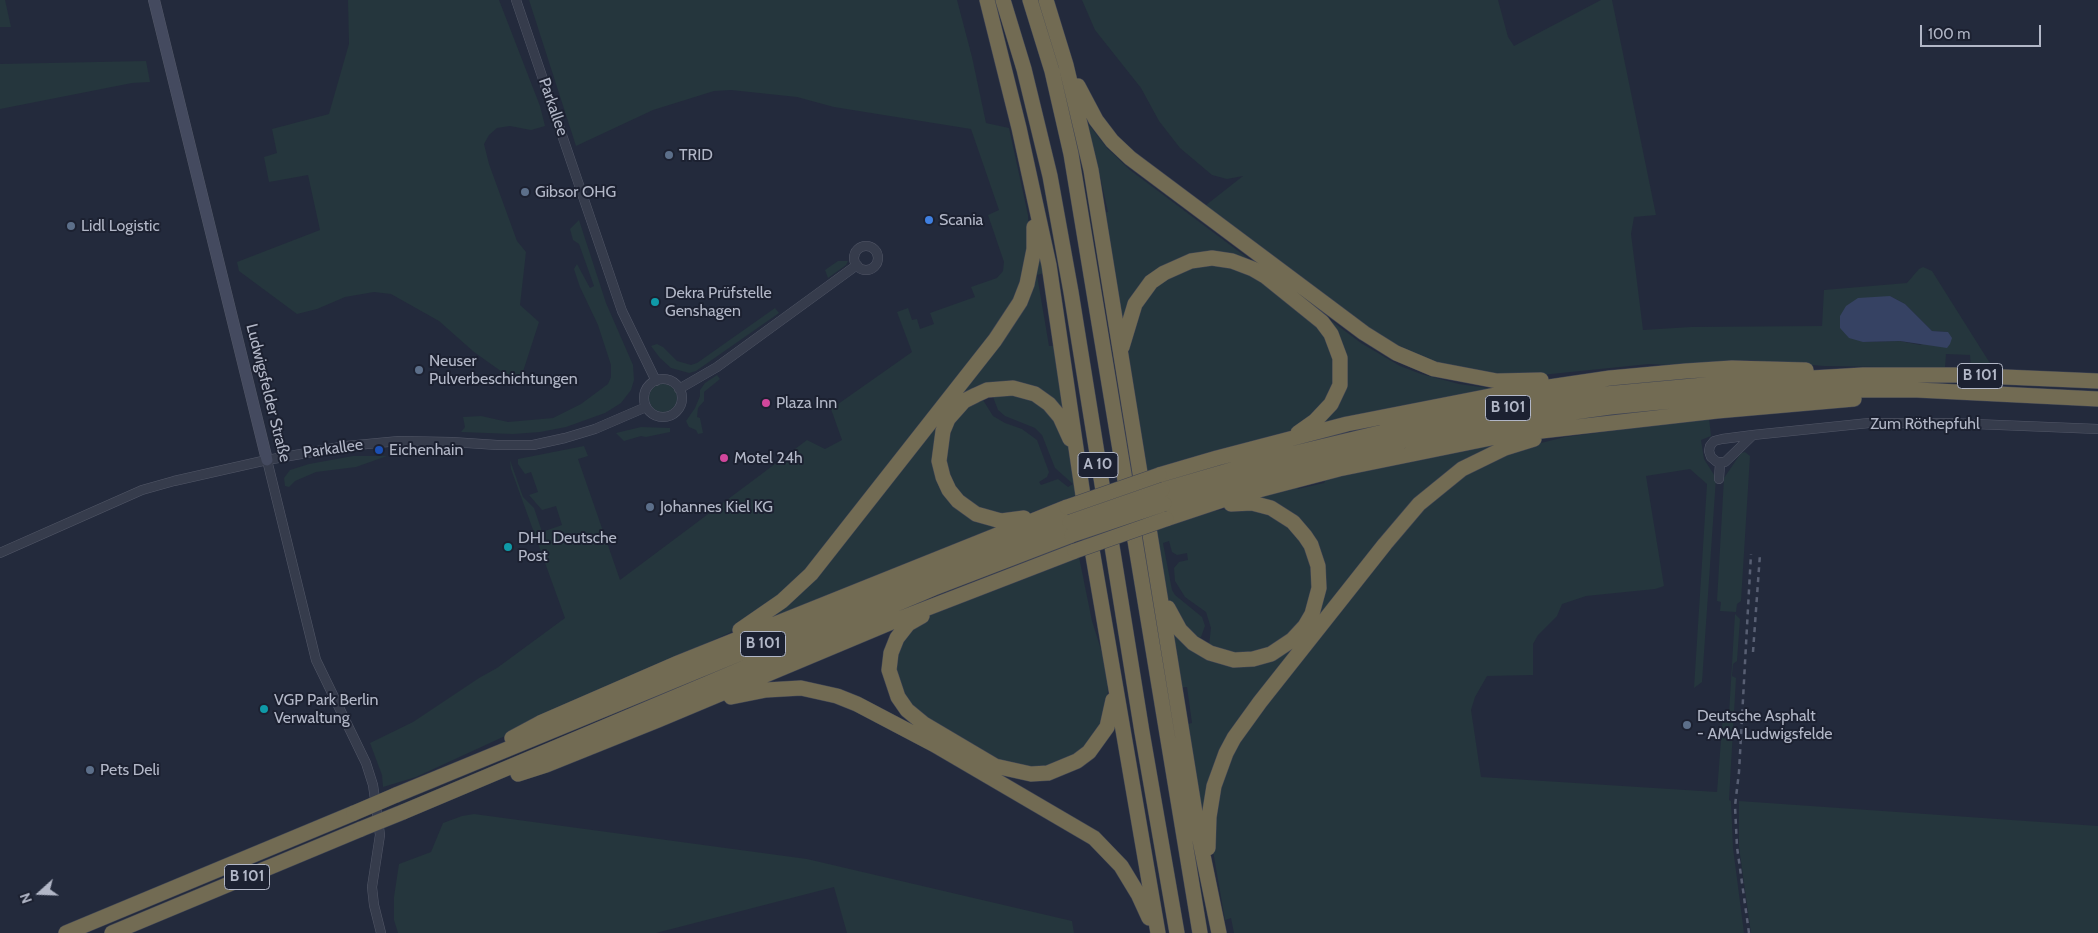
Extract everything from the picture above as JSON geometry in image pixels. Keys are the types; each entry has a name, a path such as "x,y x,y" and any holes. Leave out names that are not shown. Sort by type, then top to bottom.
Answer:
{"highway":[{"path":"987,0 1032,185 1049,266 1085,509 1158,933"},
{"name":"A 10","path":"1003,0 1024,69 1050,176 1074,312 1143,742 1177,933"},
{"name":"A 10","path":"1030,0 1052,71 1071,154 1200,933"},
{"path":"1046,0 1060,46 1091,170 1207,879 1219,933"},
{"path":"1060,46 1077,86 1096,120 1112,141 1130,158 1336,314 1396,353 1434,369 1494,381 1610,378"},
{"path":"678,663 739,631 786,598 826,555 1009,321 1024,293 1031,270 1034,249 1032,185"},
{"path":"1121,350 1135,304 1151,282 1164,273 1191,261 1212,258 1232,261 1265,276 1310,311 1331,334 1340,358 1341,373 1336,395 1326,410 1292,438"},
{"name":"B 101","path":"112,933 468,786 934,588 1159,475 1346,424 1486,397 1610,378 1732,368 1798,369 1863,375"},
{"name":"B 101","path":"1163,497 1262,461 1331,443 1505,408 1605,394 1726,382 1863,375 1958,375 2098,381"},
{"path":"1049,514 1004,521 976,514 958,501 942,477 939,460 943,431 956,410 976,395 1002,388 1013,388 1035,394 1049,404 1060,417 1071,443 1085,509"},
{"name":"B 101","path":"66,933 458,769 928,576 1070,521 1163,497 1402,441 1528,418 1610,407 1723,396 1844,390 1978,392 2098,399"},
{"name":"B 101","path":"468,786 546,765 957,596 1075,551 1166,519 1280,484 1404,455 1506,435 1717,411 1861,398 1978,392"},
{"path":"1207,879 1210,803 1220,769 1234,738 1278,679 1419,504 1440,485 1469,465 1505,448 1529,440 1584,427"},
{"path":"1150,531 1168,611 1180,630 1193,643 1210,653 1234,660 1253,659 1279,650 1299,634 1312,614 1320,588 1316,560 1305,536 1285,516 1264,506 1244,502 1207,506"},
{"name":"B 101","path":"458,769 540,723 678,663 1049,514 1070,521"},
{"path":"957,596 908,624 897,638 891,653 889,670 892,683 908,710 924,724 995,766 1031,774 1048,772 1077,761 1089,752 1107,727 1111,714 1113,699 1111,664"},
{"path":"658,720 702,704 744,693 785,688 815,691 837,696 857,704 935,745 1094,838 1121,866 1131,881 1146,910 1154,933"}],"street":[{"name":"Ludwigsfelder Straße","path":"154,0 316,660 366,763 372,785 380,835 372,887 381,933"},
{"name":"Parkallee","path":"516,0 622,311 656,381"},
{"path":"679,388 717,366 857,265"},
{"path":"669,380 679,388 682,400 680,406 672,415 660,417 654,415 646,407 644,401 646,389 656,381 669,380"},
{"name":"Parkallee","path":"0,553 142,490 174,481 267,460 327,449 399,441 452,442 497,446 533,445 595,429 646,407"},
{"name":"Zum Röthepfuhl","path":"1719,479 1720,463 1711,457 1709,448 1714,441 1728,438 1869,423 1950,423 2098,429"},
{"path":"1720,463 1728,460 1752,435"},
{"path":"1728,438 1737,442 1738,446 1735,453"}],"shaded area":[{"path":"0,0 5,0 11,27 0,27"},
{"path":"348,0 499,0 540,106 545,126 531,130 510,126 497,128 489,135 484,144 489,164 517,241 526,252 520,305 539,322 519,384 474,352 439,321 391,294 374,292 345,297 317,309 297,314 239,271 237,262 320,230 308,175 269,182 264,157 277,153 272,129 329,114 349,44"},
{"path":"529,0 957,0 972,57 986,123 1009,128 1028,215 1029,238 1023,278 1006,315 811,566 746,623 729,633 416,777 383,787 382,775 370,743 413,722 497,668 565,618 511,469 510,460 523,497 534,508 542,532 562,525 556,506 542,510 529,495 538,492 531,472 525,474 518,464 518,459 584,446 588,456 578,459 620,580 807,440 825,449 842,440 831,409 912,352 897,312 908,308 912,320 917,319 920,329 934,324 930,313 975,297 971,287 997,278 1003,271 1004,262 988,215 999,210 971,129 834,107 797,97 731,90 714,91 653,110 576,146"},
{"path":"1082,0 1498,0 1508,37 1514,46 1601,0 1612,0 1656,215 1634,217 1631,234 1643,330 1691,327 1822,326 1824,290 1907,283 1923,267 1932,271 1993,368 1971,368 1970,355 1946,354 1945,368 1824,366 1749,360 1670,365 1649,364 1512,378 1412,358 1201,209 1243,176 1227,179 1212,175 1180,148 1159,121 1141,88 1095,30","holes":["1890,296 1905,304 1932,331 1948,332 1920,345 1900,341 1863,342"]},
{"path":"146,61 150,82 132,83 0,109 0,64"},
{"path":"1086,121 1107,148 1130,170 1361,343 1400,366 1421,374 1459,384 1495,389 1319,427 1329,414 1339,343 1255,267 1171,263 1122,322 1101,213 1108,212 1100,176 1094,177"},
{"path":"579,220 606,303 633,365 634,380 631,390 621,403 605,413 566,427 540,432 513,434 461,432 465,427 463,417 481,416 508,422 553,418 581,404 608,384 611,377 611,365 598,325 580,287 574,269 577,264 590,288 594,286 579,244 573,240 570,229"},
{"path":"1039,258 1041,258 1044,273 1037,275 1049,346 1057,346 1068,420 1026,388 956,404 938,474 1001,528 758,627 782,610 1002,340"},
{"path":"838,261 848,261 846,265 828,278 825,270"},
{"path":"1224,265 1251,275 1310,318 1330,344 1335,377 1325,404 1297,428 1145,472 1128,349 1129,332 1151,286 1186,267"},
{"path":"775,308 779,313 696,371 689,373 671,368 651,346 657,344 663,347 677,361 691,365 697,363"},
{"path":"717,375 720,379 704,392 704,401 698,408 697,417 700,418 703,433 698,434 696,430 689,427 686,421 695,408 700,396 700,390 705,383"},
{"path":"663,384 673,388 677,398 673,408 663,412 653,408 649,398 653,388"},
{"path":"1009,392 1044,405 1068,443 1079,494 1025,515 986,515 959,498 942,457 957,413 983,400 993,416 1022,429 1037,440 1049,472 1047,477 1039,482 1041,485 1058,479 1068,487 1073,484 1055,468 1042,435 1035,428 1005,416 998,410 993,397 995,394"},
{"path":"1709,418 1711,436 1701,440 1704,459 1716,478 1702,682 1694,688 1707,484 1690,469 1646,476 1664,586 1655,589 1586,596 1562,604 1557,616 1538,635 1533,644 1533,675 1487,676 1475,697 1471,710 1481,777 1717,792 1723,714 1729,714 1735,614 1740,619 1737,661 1733,664 1732,676 1736,678 1729,800 1731,801 1733,848 1744,933 1234,933 1231,918 1225,920 1213,851 1213,819 1226,767 1241,737 1414,520 1437,496 1463,476 1513,450 1565,437"},
{"path":"641,427 670,428 670,432 646,437 641,436 624,441 616,433"},
{"path":"1501,442 1466,459 1268,682 1203,813 1185,725 1192,723 1187,687 1178,688 1168,623 1224,662 1302,636 1318,552 1255,496 1297,485 1298,489 1324,483 1327,477"},
{"path":"1745,452 1750,456 1741,601 1737,604 1736,612 1720,611 1721,602 1717,601 1724,478 1741,453"},
{"path":"353,456 387,456 356,467 316,472 295,481 289,487 285,486 284,478 290,470 309,464"},
{"path":"1242,507 1278,517 1302,540 1315,581 1305,617 1278,645 1239,656 1209,646 1211,628 1206,612 1185,597 1175,581 1174,568 1179,562 1188,560 1187,553 1177,555 1172,552 1169,541 1163,543 1172,590 1175,595 1202,617 1205,626 1201,637 1195,639 1167,601 1155,530 1213,511"},
{"path":"1079,557 1092,621 1104,659 1108,690 1106,713 1094,739 1074,757 1035,770 996,760 921,716 907,704 894,669 899,647 913,626 934,611"},
{"path":"1739,801 2098,826 2098,933 1751,933 1739,847"},
{"path":"474,814 807,859 1072,921 1074,933 847,933 834,887 656,933 398,933 394,920 394,897 399,864 431,852 443,823"}],"water":[{"path":"1890,296 1905,304 1932,331 1948,332 1952,338 1947,348 1900,341 1863,342 1849,338 1840,328 1840,316 1846,306 1858,298"}],"railway":[{"path":"1749,933 1737,847 1735,806 1739,772 1751,554"},
{"path":"1753,652 1760,554"}],"place":[{"name":"TRID","path":"669,155"},
{"name":"Gibsor OHG","path":"525,192"},
{"name":"Scania","path":"929,220"},
{"name":"Lidl Logistic","path":"71,226"},
{"name":"Dekra Prüfstelle Genshagen","path":"655,302"},
{"name":"Neuser Pulverbeschichtungen","path":"419,370"},
{"name":"Plaza Inn","path":"766,403"},
{"name":"Eichenhain","path":"379,450"},
{"name":"Motel 24h","path":"724,458"},
{"name":"Johannes Kiel KG","path":"650,507"},
{"name":"DHL Deutsche Post","path":"508,547"},
{"name":"VGP Park Berlin Verwaltung","path":"264,709"},
{"name":"Deutsche Asphalt - AMA Ludwigsfelde","path":"1687,725"},
{"name":"Pets Deli","path":"90,770"}]}
